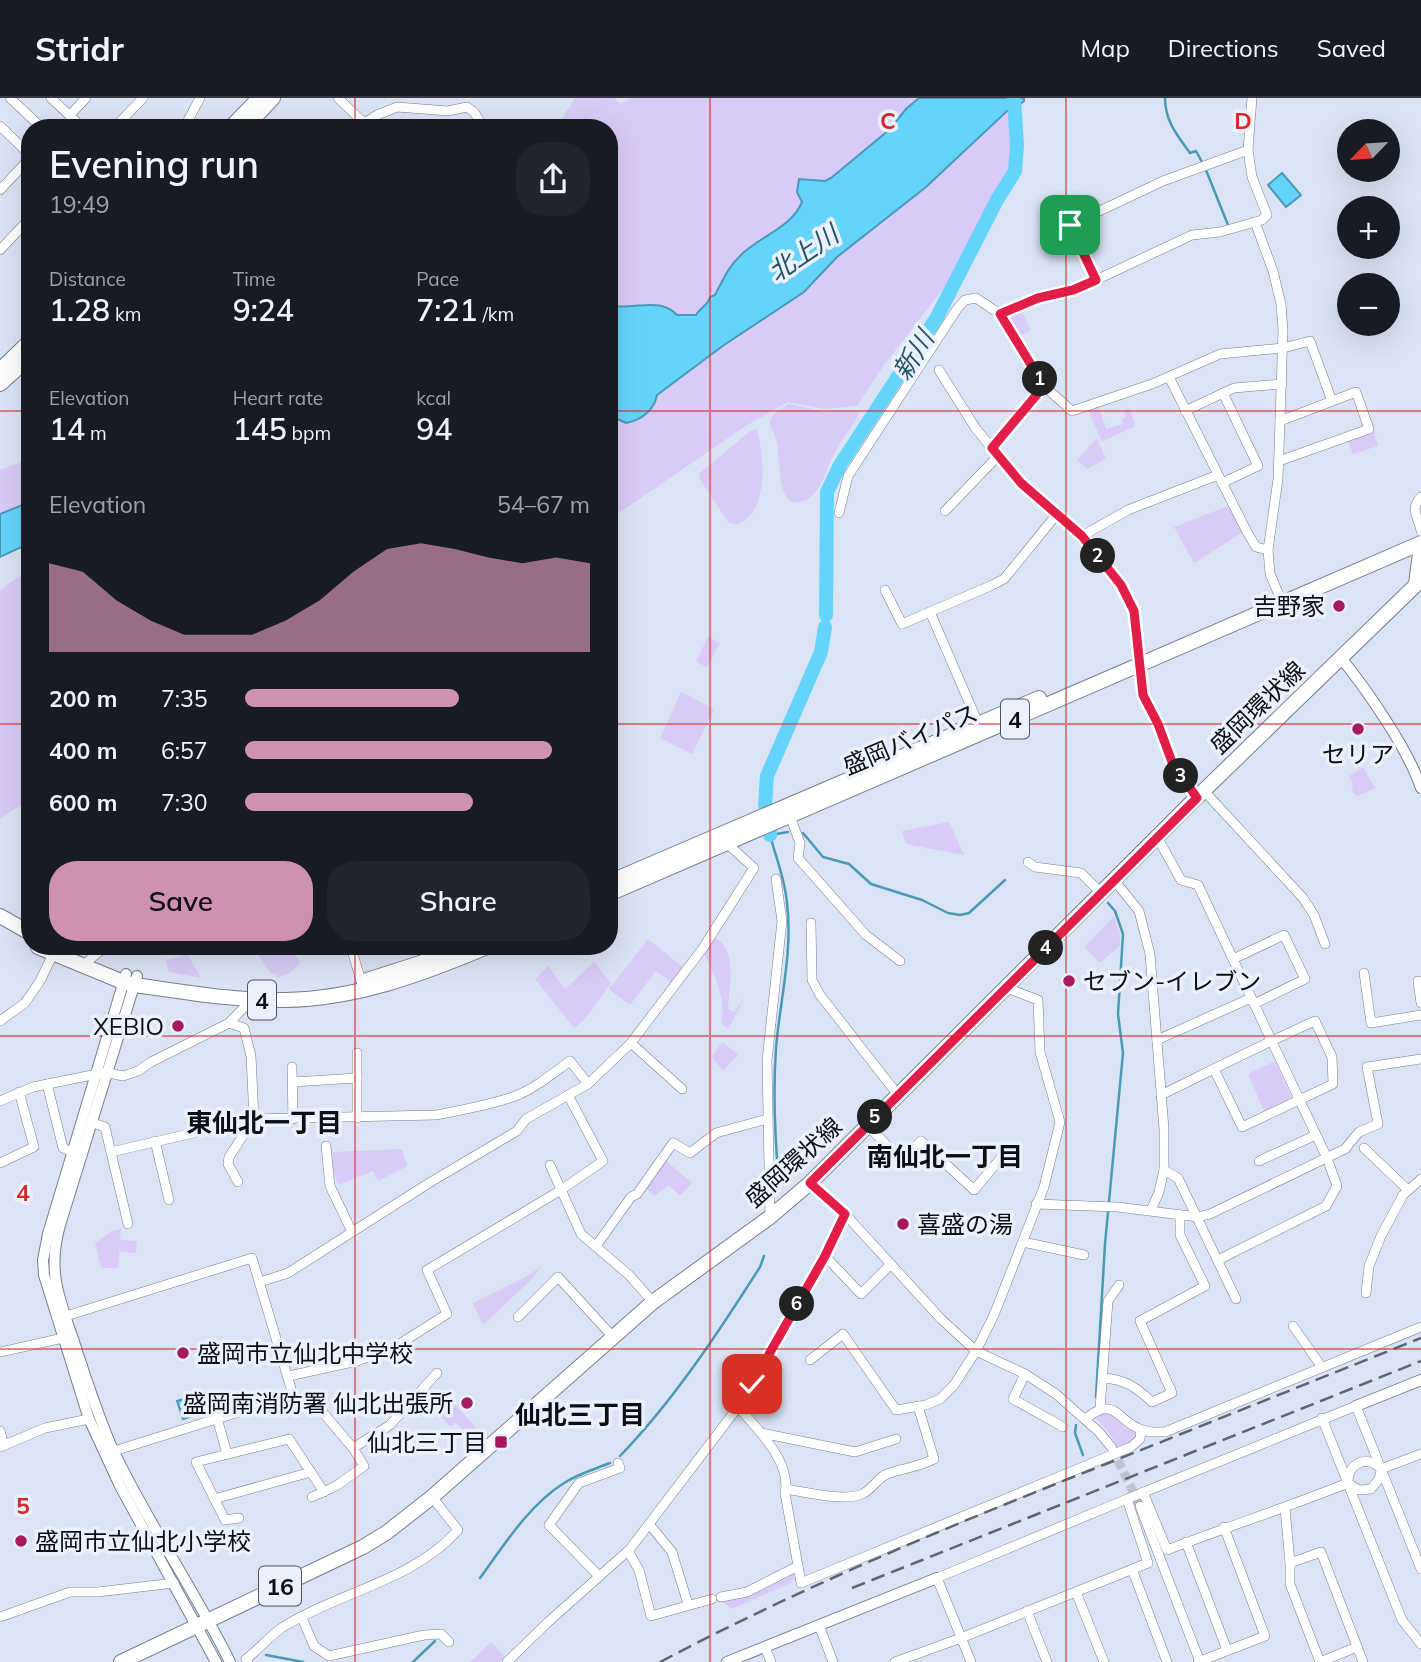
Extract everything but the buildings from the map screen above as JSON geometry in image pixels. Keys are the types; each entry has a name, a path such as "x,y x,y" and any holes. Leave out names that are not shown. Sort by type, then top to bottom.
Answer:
{"main road":[{"path":"239,119 259,98"},
{"path":"253,119 273,98"},
{"path":"0,370 21,350"},
{"path":"0,384 21,365"},
{"name":"盛岡バイパス","path":"618,878 978,723 1139,664 1279,595 1421,532"},
{"name":"盛岡バイパス","path":"618,890 1421,545"},
{"name":"盛岡環状線","path":"121,1662 363,1547 386,1533 432,1497 653,1302 770,1217 810,1183 1198,794 1418,582 1421,545"},
{"path":"0,916 21,928"},
{"path":"0,927 21,938"},
{"name":"4","path":"65,955 130,979 251,1000 309,999 363,985 439,955"},
{"name":"4","path":"70,955 89,960 130,979 271,993 363,985 424,974 468,955"}],"street":[{"path":"10,98 32,119"},
{"path":"51,98 74,119"},
{"path":"70,115 86,98"},
{"path":"123,119 143,98"},
{"path":"189,119 200,98"},
{"path":"338,98 358,119"},
{"path":"1000,314 1038,298 1073,290 1192,235 1220,232 1262,220 1267,215 1252,177 1248,150 1252,98"},
{"path":"373,119 397,107 448,111 467,107 478,119"},
{"path":"0,127 21,147"},
{"path":"1096,280 1070,225 1163,181 1248,150"},
{"path":"0,190 21,166"},
{"path":"1255,222 1273,271 1281,304 1283,348 1279,461 1268,550 1270,574 1279,595"},
{"path":"0,250 21,228"},
{"path":"839,513 848,476 965,300 976,298 1000,314 1044,386 1072,411 1169,377 1220,354 1283,348 1310,341 1332,401"},
{"path":"939,370 976,429 1021,483 1082,536 1121,585 1134,611 1143,695 1158,724 1166,751 1198,794 1303,898 1314,915 1325,944"},
{"path":"1169,377 1255,547 1268,550"},
{"path":"1185,411 1234,388 1282,384"},
{"path":"945,511 995,452 1044,386"},
{"path":"1279,461 1369,429 1356,392 1280,421"},
{"path":"1082,536 1128,510 1258,466 1223,393"},
{"path":"1421,497 1414,513 1421,532"},
{"path":"885,590 902,624 930,612 1004,579 1057,514"},
{"path":"930,612 978,723"},
{"path":"1341,658 1360,682 1420,783"},
{"path":"790,816 800,843 798,858 866,935 900,961"},
{"path":"1157,837 1181,880 1198,885 1338,1186 1326,1206 1218,1260"},
{"path":"260,1282 288,1273 429,1183 517,1132 526,1119 588,1084 631,1043 703,948 754,868 728,842"},
{"path":"1028,862 1035,867 1081,873 1101,893"},
{"path":"770,1217 767,1060 782,921 776,879"},
{"path":"1114,880 1139,911 1150,954 1164,1170 1151,1210"},
{"path":"811,923 812,980 820,995 898,1095"},
{"path":"1157,1040 1305,979 1284,935 1233,959"},
{"path":"0,1021 25,1003 40,981 52,955"},
{"path":"89,960 95,955"},
{"path":"354,955 363,985"},
{"path":"1364,972 1370,1023 1421,1015"},
{"path":"130,979 103,1074 93,1123 55,1244 53,1268 97,1414 204,1623 216,1662"},
{"path":"1418,981 1421,1003"},
{"path":"810,1360 843,1334 896,1410 940,1399 954,1385 976,1351 994,1315 1044,1186 1060,1122 1040,1052 1038,1000 1007,988"},
{"path":"0,1101 47,1084 103,1074 123,1076 138,1071 229,1023 251,1000"},
{"path":"1161,1095 1271,1041 1315,1021 1332,1057 1333,1084 1242,1128 1214,1069"},
{"path":"229,1023 244,1028 251,1056 254,1119 229,1157 228,1164 238,1182"},
{"path":"631,1043 682,1089"},
{"path":"357,1052 358,1118"},
{"path":"1036,1204 1117,1207 1198,1217 1210,1213 1345,1149 1359,1132 1378,1124 1367,1067 1421,1059"},
{"path":"111,1152 254,1119 436,1115 516,1096 536,1086 570,1061 588,1084"},
{"path":"292,1067 293,1119"},
{"path":"103,1074 72,1152 48,1234 43,1260 44,1275 89,1419 120,1486 174,1583 230,1662"},
{"path":"293,1082 357,1078"},
{"path":"47,1084 63,1148 72,1152"},
{"path":"0,1163 34,1147 19,1092"},
{"path":"289,1376 357,1362 393,1348 447,1314 427,1270 561,1190 603,1161 568,1096"},
{"path":"596,1246 673,1143 690,1153 716,1133 767,1119"},
{"path":"93,1123 105,1127 128,1224"},
{"path":"867,1125 901,1160 921,1140 974,1190 1000,1158"},
{"path":"1259,1161 1316,1135"},
{"path":"155,1141 169,1200"},
{"path":"326,1146 330,1186 352,1232"},
{"path":"1364,1148 1408,1191"},
{"path":"550,1165 580,1234 629,1275 653,1302"},
{"path":"1164,1170 1178,1178 1236,1299"},
{"path":"1366,1293 1369,1266 1381,1236 1403,1195 1421,1179"},
{"path":"810,1183 845,1214 941,1319 976,1351 1026,1374 1056,1394 1100,1432 1112,1448"},
{"path":"508,1662 628,1551 738,1407 825,1256 845,1214"},
{"path":"1104,1378 1119,1379 1136,1388 1152,1402 1172,1393 1140,1321 1205,1286 1180,1235 1180,1215"},
{"path":"1023,1242 1084,1255"},
{"path":"825,1256 861,1294 890,1265"},
{"path":"66,1316 252,1258 293,1395"},
{"path":"518,1317 558,1277 613,1337"},
{"path":"1100,1409 1108,1301 1119,1285"},
{"path":"1293,1325 1319,1363"},
{"path":"1086,1419 1100,1409 1111,1409 1141,1430 1165,1432 1421,1327"},
{"path":"0,1352 63,1338"},
{"path":"353,1448 390,1425 437,1373"},
{"path":"1026,1374 1013,1399 1063,1427"},
{"path":"727,1662 1421,1380"},
{"path":"114,1451 293,1395 319,1408 353,1448 364,1466 336,1486 312,1497"},
{"path":"786,1489 844,1497 860,1496 884,1475 923,1465 934,1459 918,1406"},
{"path":"1356,1406 1421,1569"},
{"path":"738,1407 771,1444 787,1483 801,1583 1131,1447 1140,1439 1141,1430"},
{"path":"217,1418 227,1454"},
{"path":"1322,1418 1402,1620 1421,1644"},
{"path":"0,1431 2,1446 45,1428 89,1419"},
{"path":"761,1433 855,1452 896,1439"},
{"path":"239,1518 225,1520 196,1462 289,1439 324,1492"},
{"path":"1381,1469 1421,1454"},
{"path":"1348,1483 1350,1470 1357,1463 1373,1462 1381,1469"},
{"path":"599,1576 549,1525 579,1483 620,1468 618,1463"},
{"path":"1348,1483 1359,1490 1371,1489 1379,1479 1381,1469"},
{"path":"214,1499 311,1472"},
{"path":"1143,1492 1167,1550 1348,1483"},
{"path":"248,1662 246,1659 281,1628 414,1565 451,1538 458,1530 432,1497"},
{"path":"900,1661 1148,1563 1127,1499"},
{"path":"1140,1506 1199,1662 1265,1636 1224,1527"},
{"path":"1285,1508 1290,1584 1320,1662 1357,1647"},
{"path":"649,1524 672,1552 688,1604"},
{"path":"1186,1542 1227,1650"},
{"path":"628,1551 639,1570 652,1616 688,1604 747,1592 798,1566"},
{"path":"1290,1563 1321,1552 1363,1662"},
{"path":"1132,1569 1167,1662"},
{"path":"937,1578 971,1662"},
{"path":"0,1617 70,1592 98,1592 174,1583"},
{"path":"1076,1592 1104,1662"},
{"path":"1027,1611 1047,1662"},
{"path":"302,1618 314,1646 329,1656 424,1635 441,1634 449,1642"},
{"path":"819,1625 833,1662"},
{"path":"765,1647 771,1662"}],"shaded area":[{"path":"575,98 615,98 620,104 631,98 919,98 889,130 831,178 825,181 799,180 797,192 802,202 799,210 725,276 715,295 696,315 677,315 643,304 618,306 618,119 562,119"},
{"path":"1007,111 1011,112 1009,167 949,281 884,365 857,406 825,409 788,402 744,427 618,514 618,419 628,421 641,417 651,408 657,395 724,345 804,292 837,257 926,187"},
{"path":"1020,309 1031,330 1019,337 1007,317"},
{"path":"789,404 826,412 859,411 817,490 809,498 798,502 790,500 781,483 777,442 770,422 775,413"},
{"path":"1098,405 1106,429 1123,424 1122,420 1126,418 1123,410 1130,408 1135,426 1102,442 1087,408"},
{"path":"757,429 762,483 755,508 747,518 736,525 728,522 699,478 700,473 750,431"},
{"path":"1374,432 1378,446 1353,454 1348,441"},
{"path":"1097,438 1106,459 1087,469 1077,460"},
{"path":"21,462 21,506 0,514 0,470"},
{"path":"1228,506 1243,532 1194,563 1174,527"},
{"path":"21,575 21,805 0,819 0,590"},
{"path":"708,637 720,643 707,668 696,661"},
{"path":"681,692 714,709 692,754 660,738"},
{"path":"1363,767 1375,788 1358,796 1351,788 1353,784 1349,776"},
{"path":"949,822 964,855 906,844 902,831"},
{"path":"1114,916 1120,935 1120,946 1100,963 1085,947"},
{"path":"715,937 727,951 729,960 728,1009 734,1012 744,999 728,1029 721,1023 721,996 704,953"},
{"path":"648,939 684,968 672,983 656,971 630,1005 609,989"},
{"path":"188,955 201,978 169,972 166,960"},
{"path":"258,955 295,955 301,962 291,972 278,978 275,973 272,975"},
{"path":"594,962 611,983 584,1020 574,1028 535,979 548,966 565,989"},
{"path":"722,1042 738,1054 723,1071 712,1057"},
{"path":"1275,1061 1291,1097 1290,1100 1264,1111 1248,1074"},
{"path":"402,1149 407,1166 378,1181 373,1171 338,1185 333,1169 333,1152"},
{"path":"665,1160 692,1183 680,1196 669,1185 654,1196 645,1187"},
{"path":"121,1229 120,1240 137,1241 136,1253 120,1252 120,1247 118,1268 101,1268 95,1243 112,1231"},
{"path":"542,1266 532,1279 483,1325 473,1303"},
{"path":"451,1400 484,1436 475,1444 456,1422 451,1427 438,1414"},
{"path":"1104,1413 1111,1413 1135,1431 1135,1438 1128,1445 1119,1449 1096,1418"},
{"path":"794,1573 793,1582 732,1609 721,1601 748,1596"},
{"path":"491,1642 505,1657 499,1662 470,1662"}],"water":[{"name":"北上川","path":"919,98 1024,98 1024,101 1011,112 1007,111 926,187 837,257 804,292 724,345 657,395 646,414 626,423 618,419 618,306 656,305 677,315 696,315 710,297 715,295 735,261 746,250 782,226 797,211 802,202 797,192 799,179 825,181 831,178 889,130"},
{"path":"1282,173 1301,195 1286,207 1268,185"},
{"path":"21,506 21,547 0,557 0,514"},
{"path":"205,1393 210,1411 183,1419 177,1401"}],"waterway":[{"name":"新川","path":"826,615 827,492 840,465 937,317 997,200 1015,171 1017,146 1014,98"},
{"path":"1165,98 1167,114 1173,127 1190,153 1196,151 1202,162"},
{"path":"1206,170 1228,225"},
{"name":"新川","path":"765,805 767,776 821,652 825,627"},
{"path":"779,1183 775,1064 787,958 788,921 784,885 770,835 788,832"},
{"path":"803,833 823,857 849,864 871,884 922,900 948,913 969,913 1005,880"},
{"path":"1096,1397 1105,1244 1123,1053 1118,1014 1123,934 1115,911 1108,903"},
{"path":"620,1456 659,1412 694,1365 760,1267 764,1256"},
{"path":"1076,1425 1075,1433 1083,1455"},
{"path":"480,1578 539,1502 569,1480 610,1463"},
{"path":"413,1662 435,1641"},
{"path":"266,1655 303,1662"}],"tunnel":[{"path":"1112,1448 1140,1506"}],"railway":[{"path":"660,1662 769,1607 936,1533 1421,1338"},
{"path":"852,1588 1421,1361"}],"place":[{"name":"吉野家","path":"1339,606"},
{"name":"セリア","path":"1358,729"},
{"name":"セブン-イレブン","path":"1069,981"},
{"name":"XEBIO","path":"178,1026"},
{"name":"喜盛の湯","path":"903,1224"},
{"name":"盛岡市立仙北中学校","path":"183,1353"},
{"name":"盛岡南消防署 仙北出張所","path":"467,1403"},
{"name":"仙北三丁目","path":"501,1442"},
{"name":"盛岡市立仙北小学校","path":"21,1541"}],"district":[{"name":"東仙北一丁目","path":"264,1122"},
{"name":"南仙北一丁目","path":"945,1156"},
{"name":"仙北三丁目","path":"580,1414"}],"route":[{"path":"752,1384 825,1256 845,1214 810,1183 1197,798 1166,751 1158,724 1143,695 1134,611 1121,585 1082,536 1021,483 992,448 1044,386 1000,314 1038,298 1073,290 1096,280 1070,225"}]}
